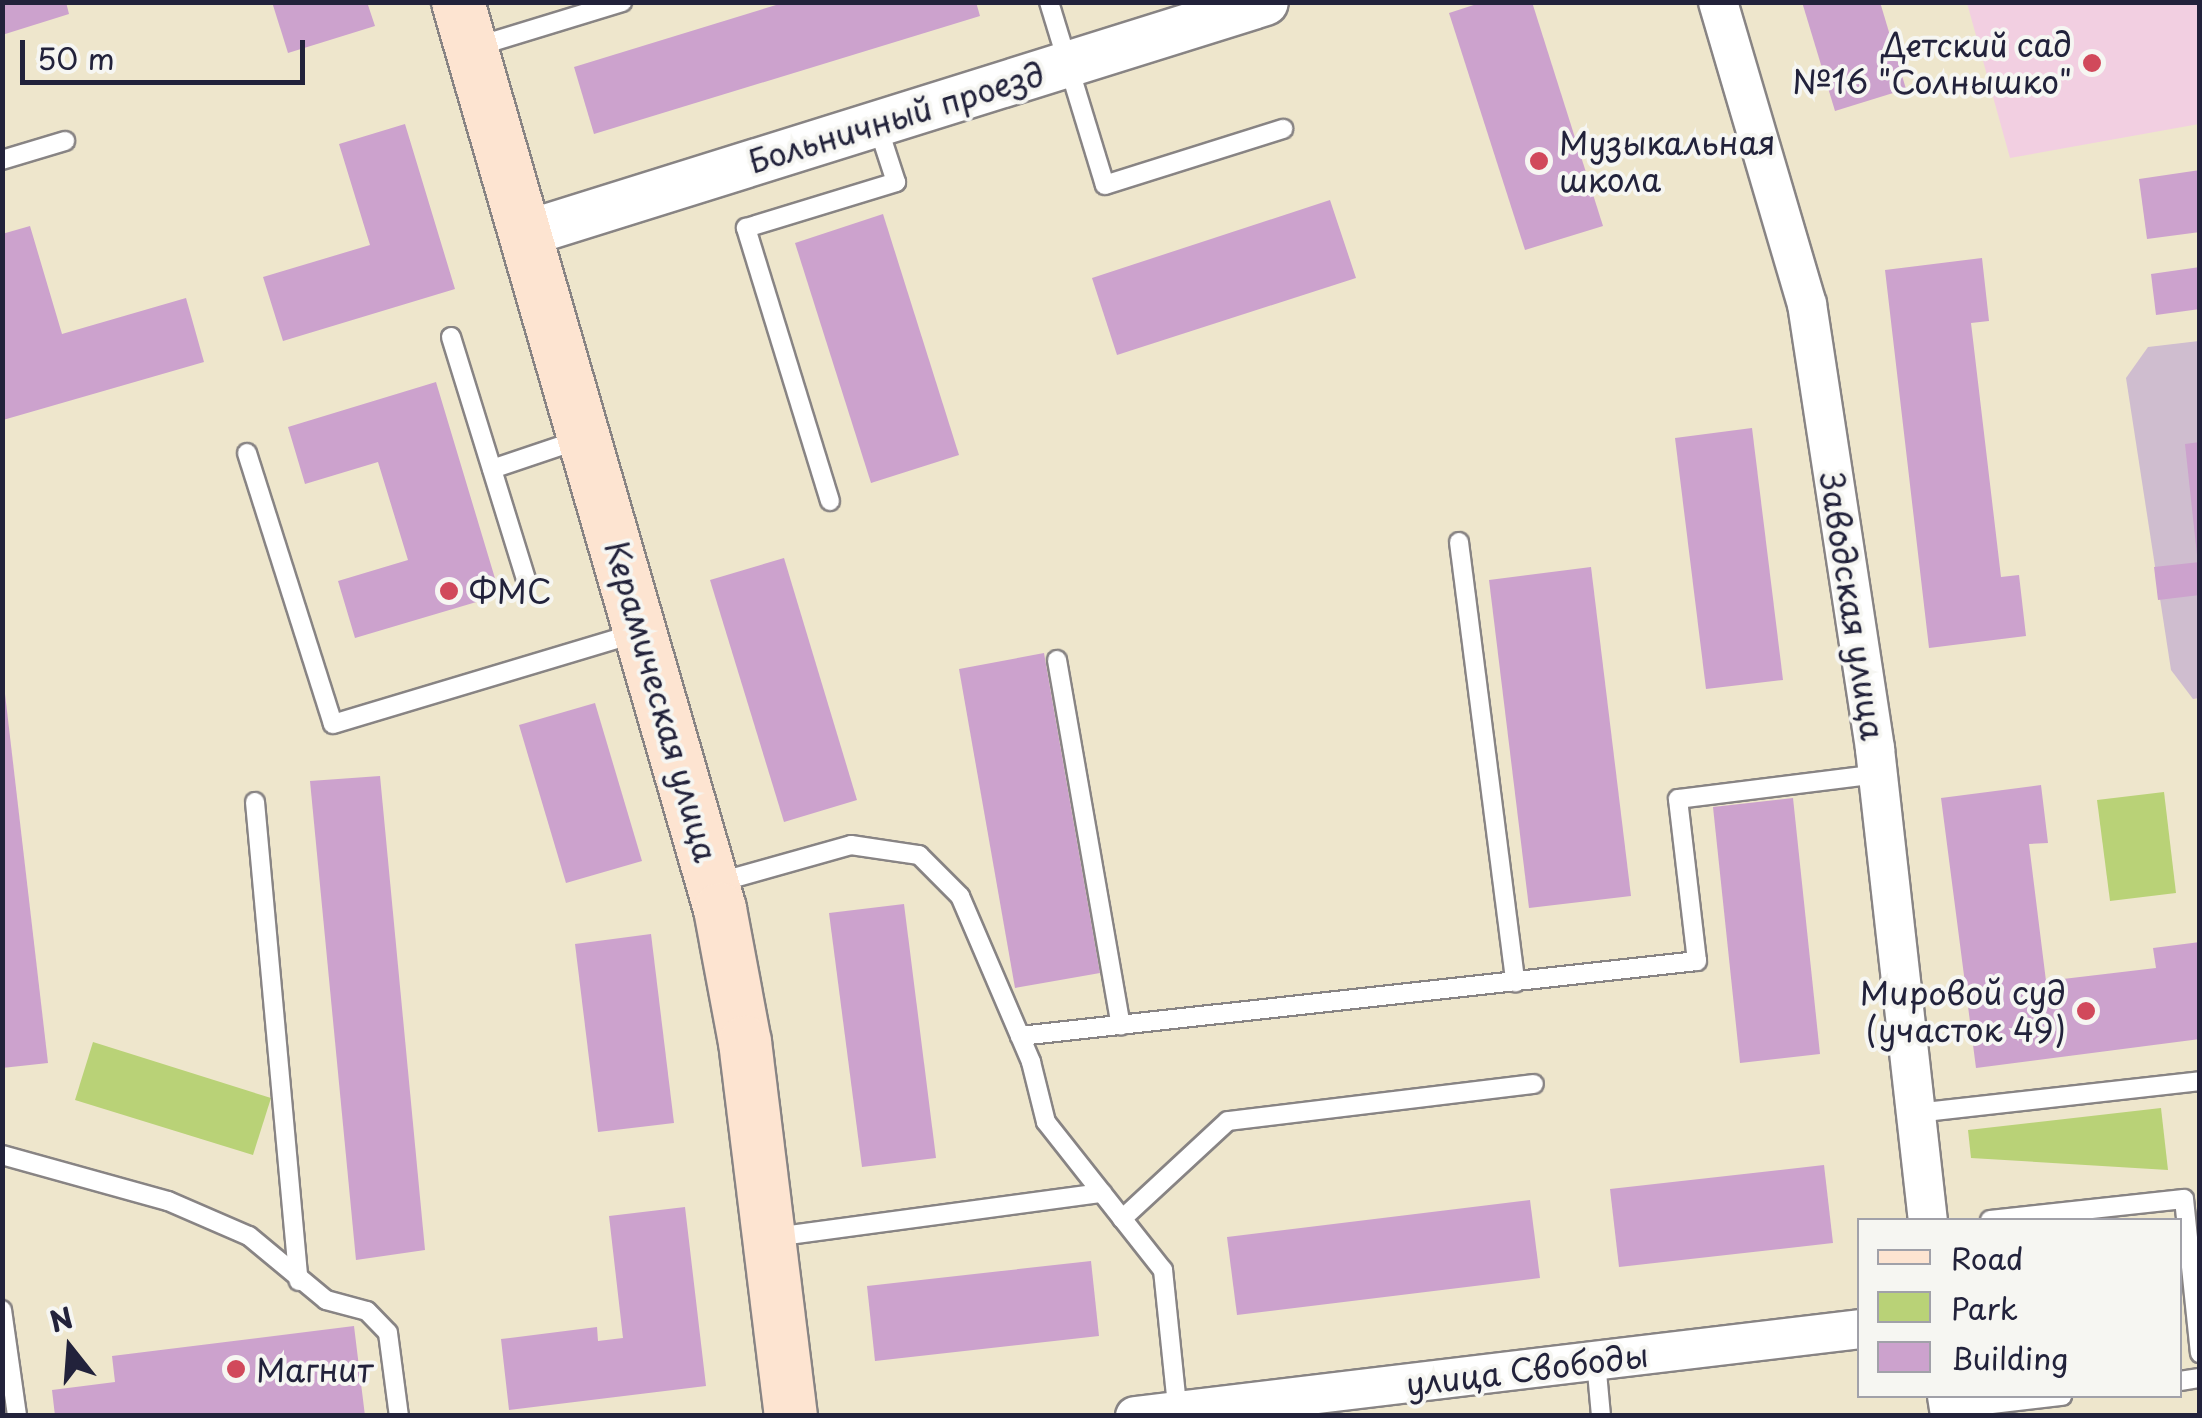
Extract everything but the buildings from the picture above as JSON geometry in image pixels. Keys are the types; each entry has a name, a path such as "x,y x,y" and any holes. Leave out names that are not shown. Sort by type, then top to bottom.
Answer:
{"main road":[{"name":"Керамическая улица","path":"465,25 714,884 744,1042 791,1416"}],"street":[{"name":"Больничный проезд","path":"526,232 1265,2"},
{"name":"Заводская улица","path":"1718,2 1807,304 1878,774 1928,1218"},
{"name":"улица Свободы","path":"1135,1416 1857,1330"}],"lane":[{"path":"465,25 622,2"},
{"path":"1049,2 1105,185 1283,128"},
{"path":"830,501 746,228 896,182 877,123"},
{"path":"2,160 65,142"},
{"path":"451,336 526,580"},
{"path":"492,469 586,438"},
{"path":"247,453 333,724 642,632"},
{"path":"1460,542 1515,982"},
{"path":"1057,660 1121,1025"},
{"path":"1020,1036 1697,961 1678,799 1878,774"},
{"path":"255,802 298,1280"},
{"path":"714,884 851,845 919,855 960,896 1020,1036 1046,1122 1163,1270 1178,1413"},
{"path":"1916,1113 2200,1082"},
{"path":"1122,1219 1228,1121 1534,1084"},
{"path":"2,1154 168,1201 249,1236 326,1300 367,1311 388,1333 399,1416"},
{"path":"769,1238 1102,1193"},
{"path":"2008,1218 2184,1199 2200,1352"},
{"path":"2,1310 17,1416"},
{"path":"1596,1361 1601,1416"},
{"path":"1949,1407 2041,1398"}],"shaded area":[{"name":"Детский сад №16 \"Солнышко\"","path":"1967,3 2199,3 2199,124 2010,158"},
{"path":"2199,341 2199,698 2193,699 2171,670 2126,378 2148,347"}],"green space":[{"path":"2164,792 2176,893 2110,901 2097,800"},
{"path":"93,1042 271,1098 253,1155 75,1100"},
{"path":"2161,1108 2168,1170 1971,1158 1968,1130"}],"place":[{"name":"Детский сад №16 \"Солнышко\"","path":"2092,63"},
{"name":"Музыкальная школа","path":"1539,161"},
{"name":"ФМС","path":"449,591"},
{"name":"Мировой суд (участок 49)","path":"2086,1011"},
{"name":"Магнит","path":"236,1369"}]}
